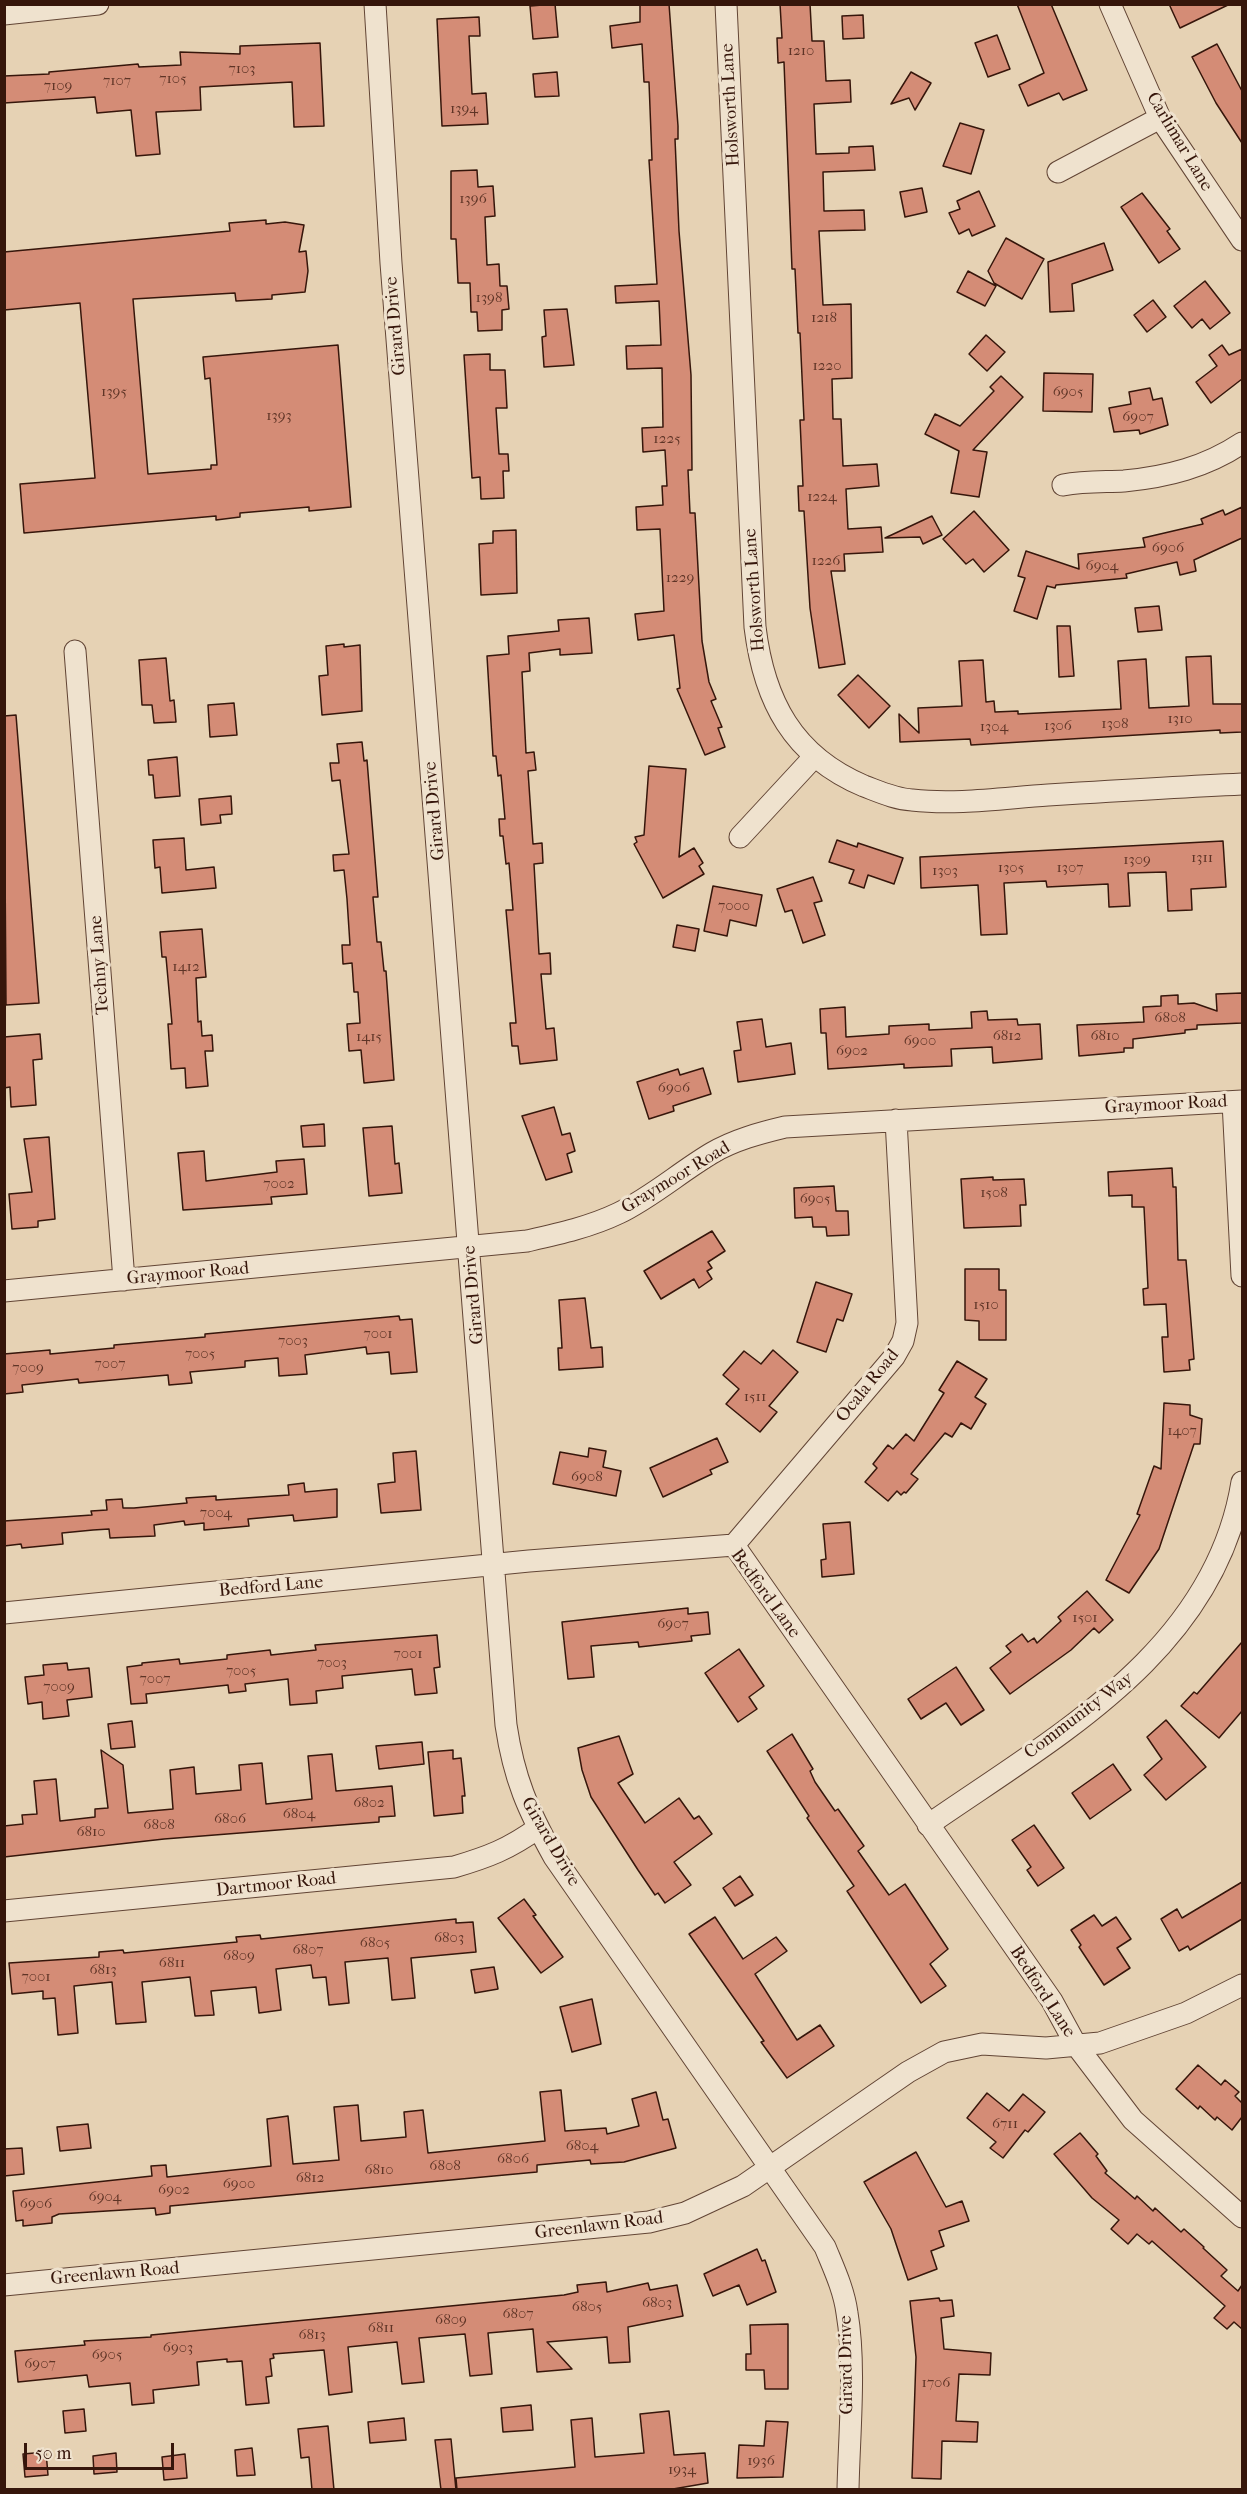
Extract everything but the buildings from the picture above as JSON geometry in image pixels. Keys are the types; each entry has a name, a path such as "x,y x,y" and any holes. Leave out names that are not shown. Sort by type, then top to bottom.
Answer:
{"street":[{"path":"4,14 34,7 98,4"},
{"name":"Girard Drive","path":"375,4 394,298 506,1725 511,1762 522,1797 554,1857 825,2247 839,2280 845,2302 850,2341 848,2490"},
{"name":"Holsworth Lane","path":"726,4 756,639 759,662 770,694 787,725 814,756 851,780 885,794 912,800 1002,798 1242,784"},
{"name":"Carlimar Lane","path":"1110,4 1160,118 1242,240"},
{"path":"1058,172 1160,118"},
{"path":"1063,485 1089,480 1120,481 1159,477 1195,467 1224,455 1242,443"},
{"name":"Techny Lane","path":"75,651 124,1280"},
{"path":"740,837 814,756"},
{"path":"1238,1101 1242,1276"},
{"name":"Graymoor Road","path":"4,1291 527,1241 575,1230 619,1213 653,1194 714,1152 765,1132 819,1124 1238,1101"},
{"name":"Ocala Road","path":"734,1545 894,1357 903,1341 907,1323 896,1120"},
{"name":"Community Way","path":"928,1825 1109,1698 1172,1634 1208,1580 1228,1536 1242,1482"},
{"name":"Bedford Lane","path":"4,1613 734,1545 1052,2001 1076,2045 1133,2120 1242,2217"},
{"name":"Dartmoor Road","path":"4,1911 454,1866 487,1858 512,1847 538,1828"},
{"name":"Greenlawn Road","path":"4,2285 649,2222 685,2213 730,2194 908,2072 944,2052 982,2044 1046,2048 1100,2043 1186,2013 1242,1985"}]}
